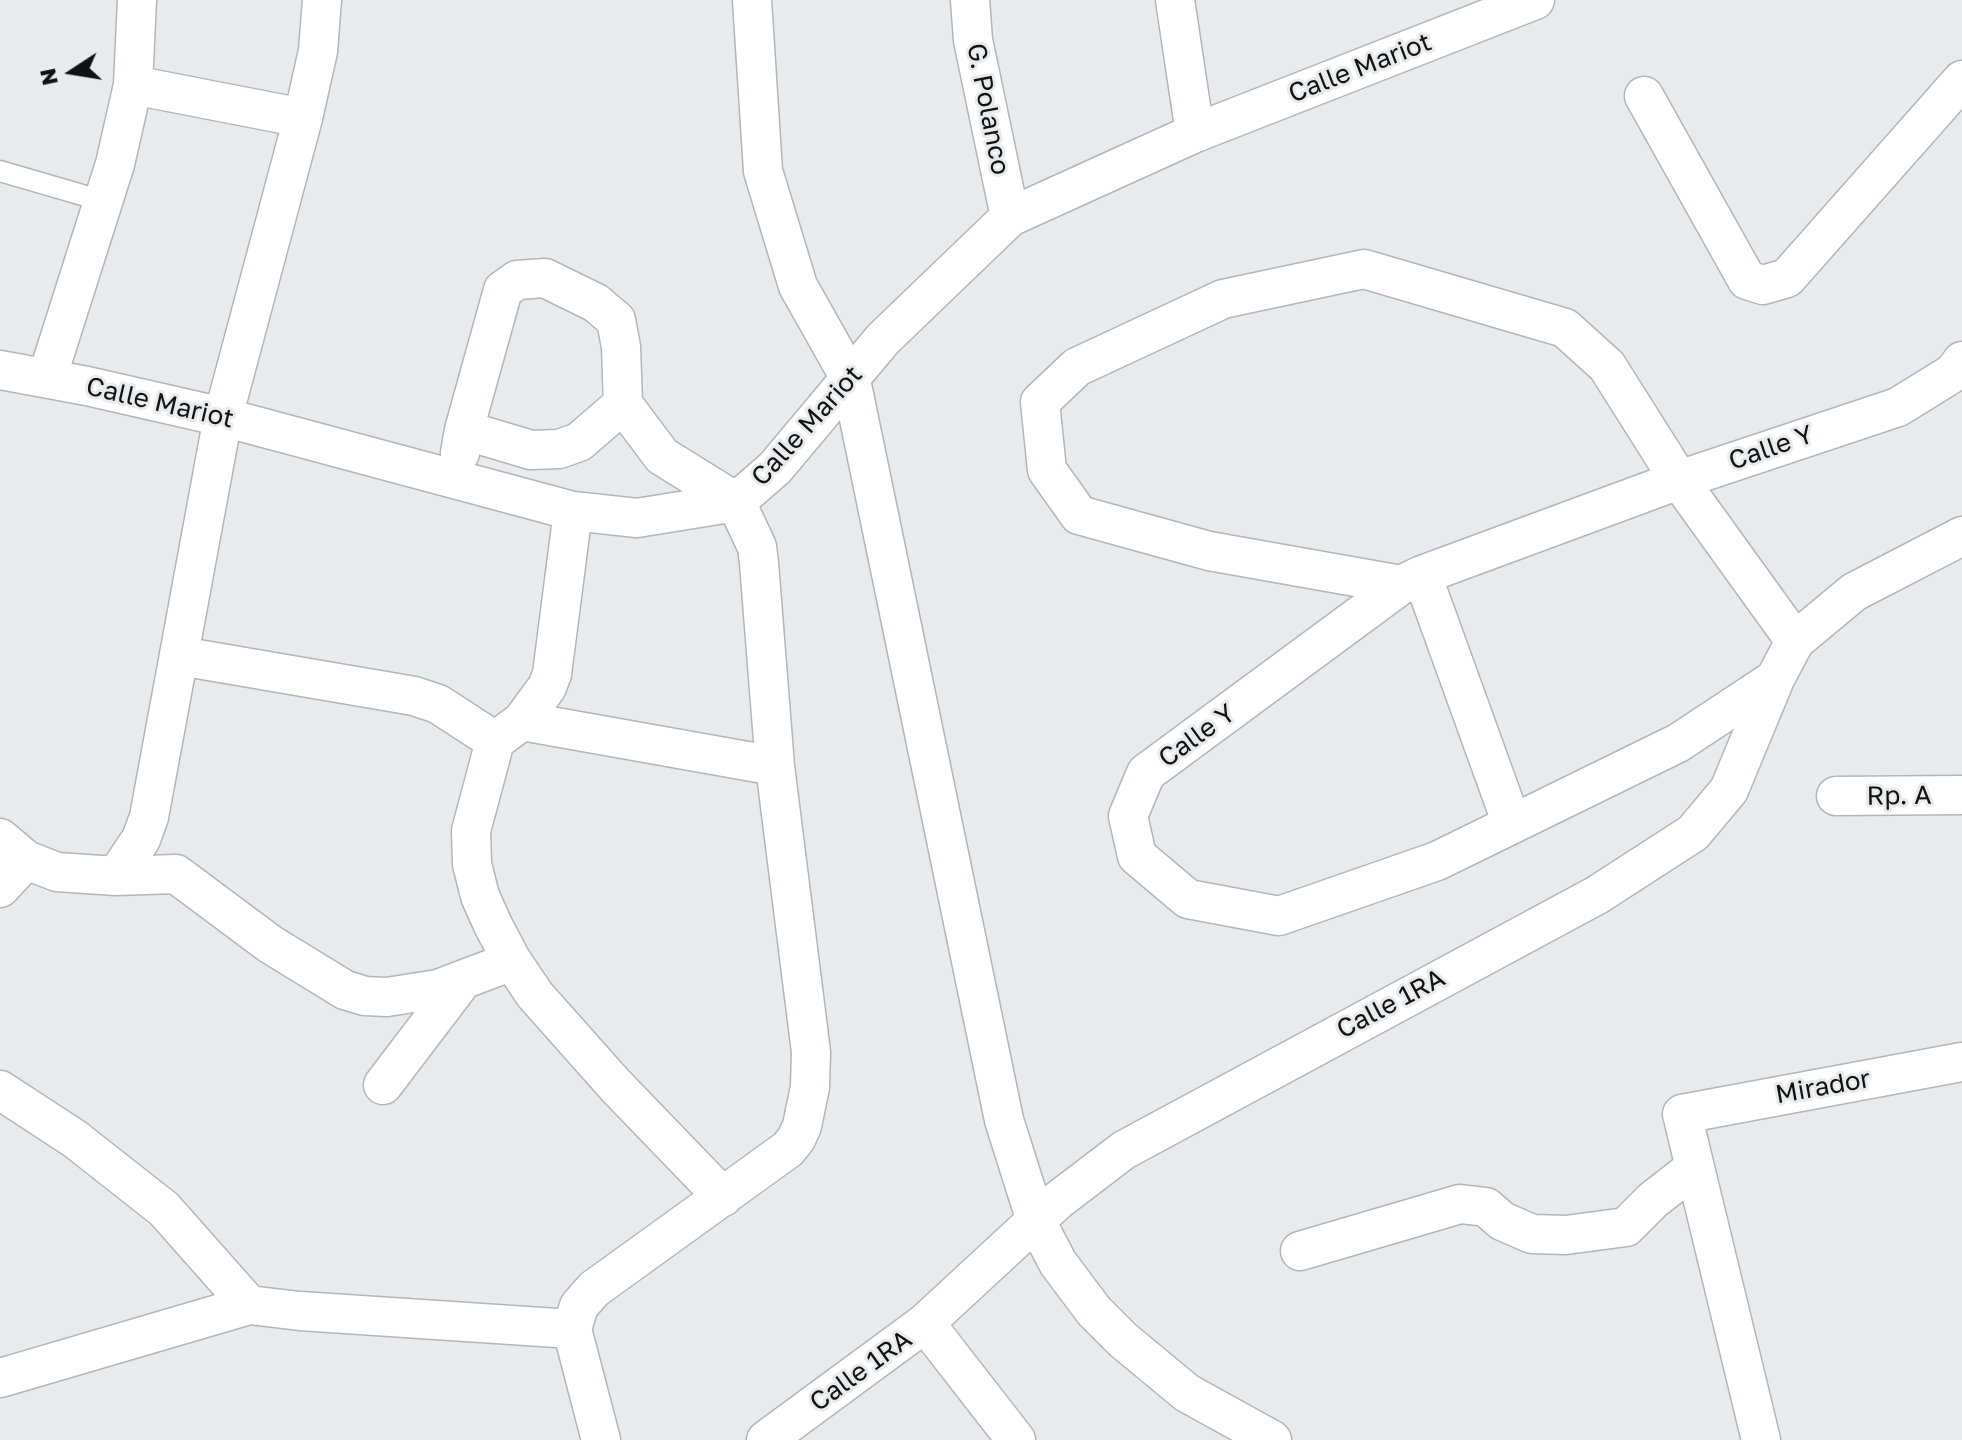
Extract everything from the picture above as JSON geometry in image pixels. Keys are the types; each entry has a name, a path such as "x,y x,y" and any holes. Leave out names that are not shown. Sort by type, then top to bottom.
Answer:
{"street":[{"path":"47,378 115,164 133,85 137,0"},
{"path":"116,876 141,839 149,817 223,417 303,118 318,51 322,0"},
{"path":"752,0 763,171 798,286 851,380 1004,1120 1036,1221 1058,1263 1094,1311 1123,1340 1187,1393 1272,1440"},
{"name":"G. Polanco","path":"970,0 973,40 1010,217"},
{"path":"1175,0 1195,133"},
{"name":"Calle Mariot","path":"0,370 223,417 573,511 637,518 736,502 775,468 883,339 1010,217 1195,133 1535,0"},
{"path":"1644,96 1747,280 1763,285 1787,278 1962,80"},
{"path":"133,85 303,118"},
{"path":"1512,824 1411,580 1209,551 1079,515 1047,470 1040,402 1077,367 1223,299 1364,269 1565,328 1607,366 1679,480 1795,641"},
{"path":"457,480 464,430 503,290 517,280 545,278 596,303 616,320 621,347 623,404 662,456 736,502 757,547 775,766 811,1052 810,1087 796,1139 788,1149 594,1289 579,1306 572,1329 601,1440"},
{"name":"Calle Y","path":"1775,679 1678,743 1437,861 1279,916 1188,899 1137,856 1128,816 1146,773 1411,580 1679,480 1898,407 1953,373 1962,361"},
{"path":"464,430 531,450 559,449 579,442 623,404"},
{"path":"573,511 552,674 547,687 508,731 471,831 472,864 480,896 512,961 535,995 615,1085 723,1197"},
{"name":"Calle 1RA","path":"766,1440 925,1323 1036,1221 1124,1150 1597,895 1693,833 1729,790 1775,679 1795,641 1854,592 1962,536"},
{"path":"180,656 414,696 508,731 775,766"},
{"name":"Rp. A","path":"1836,796 1962,795"},
{"path":"0,888 13,849 57,872 116,876 170,873 184,878 270,944 345,990 365,996 387,997 430,991 512,961"},
{"path":"383,1085 462,981"},
{"name":"Mirador","path":"1694,1168 1681,1117 1685,1113 1962,1062"},
{"path":"3,1096 75,1139 164,1209 249,1305"},
{"path":"1300,1251 1460,1204 1486,1207 1502,1221 1532,1234 1566,1235 1626,1227 1653,1200 1694,1168 1761,1440"},
{"path":"0,1378 249,1305 572,1329"},
{"path":"925,1323 1016,1440"}],"lane":[{"path":"0,171 103,201"}]}
